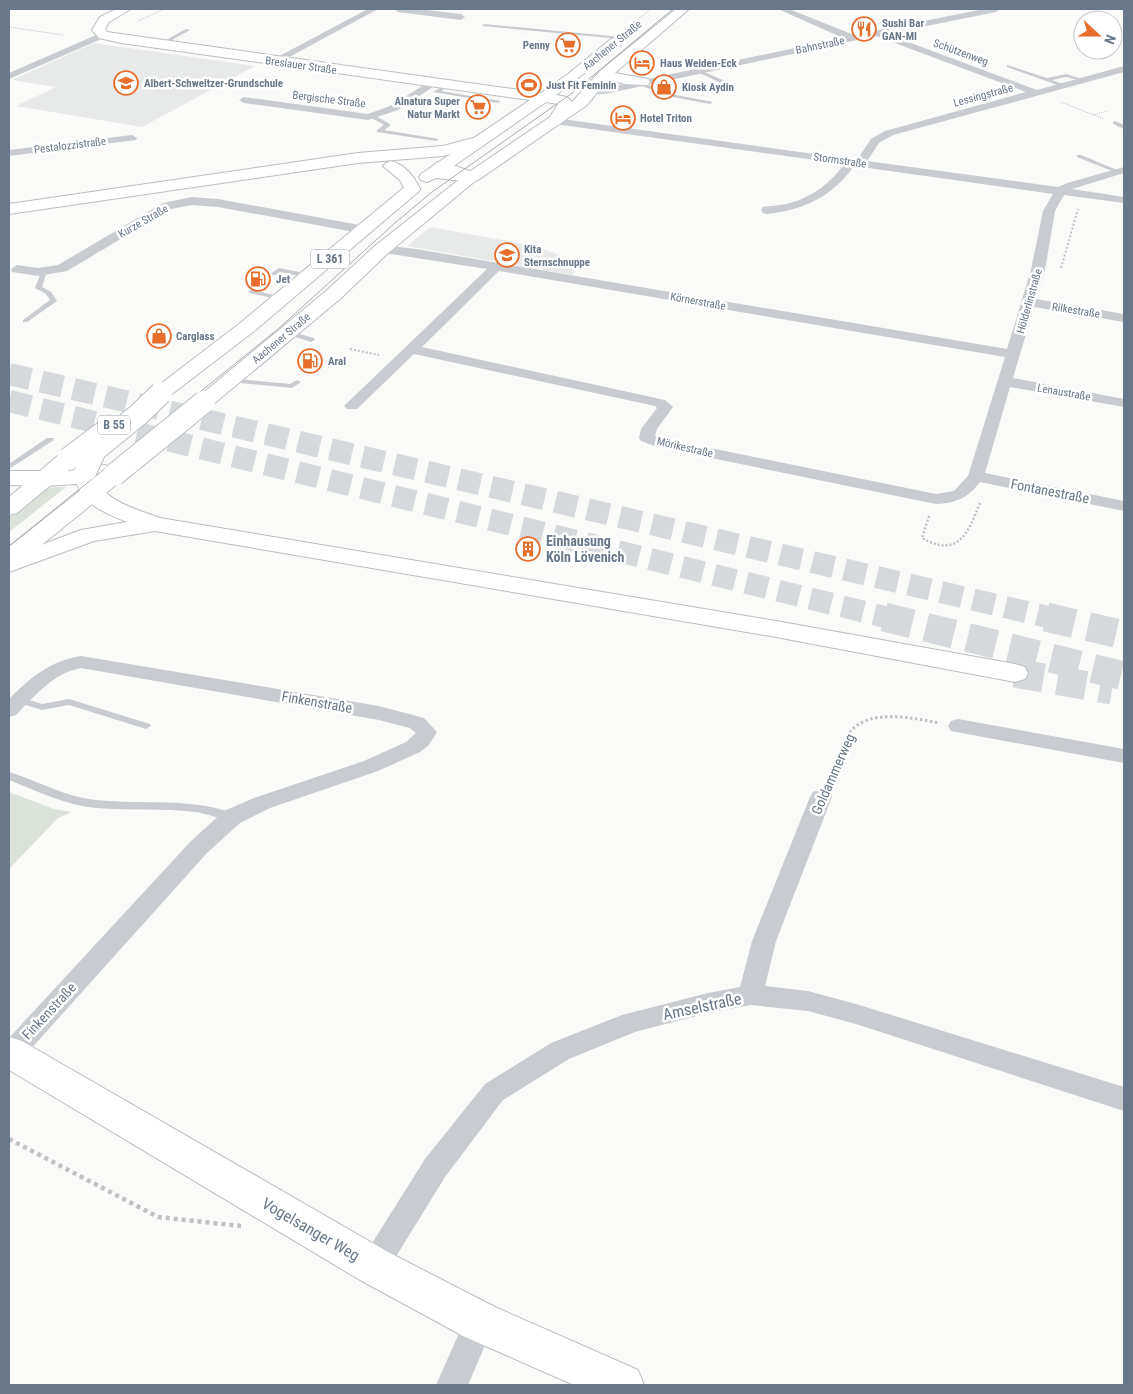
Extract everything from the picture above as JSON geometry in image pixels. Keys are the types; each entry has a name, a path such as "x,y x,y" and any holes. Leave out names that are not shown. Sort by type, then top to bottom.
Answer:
{"main road":[{"path":"103,35 98,30 100,24 125,9"},
{"name":"Aachener Straße","path":"9,559 96,473 176,425 333,295 382,249 472,177 582,102 605,74 683,9"},
{"name":"Aachener Straße","path":"96,473 95,450 138,416 162,393 209,358 437,169 573,77 626,34"},
{"name":"Breslauer Straße","path":"103,35 159,45 542,98"},
{"name":"Bahnstraße","path":"605,74 624,80 640,82"},
{"name":"Aachener Straße","path":"542,98 591,92"},
{"path":"542,98 562,100 566,103 566,106 555,121"},
{"path":"391,161 477,142"},
{"path":"9,209 332,161 391,161 472,177"},
{"path":"391,161 407,178 412,189"},
{"path":"9,478 44,480 96,473 102,502 155,524 786,631 1015,673"},
{"path":"9,508 44,480"},
{"path":"9,565 89,535 155,524"},
{"name":"Vogelsanger Weg","path":"10,1052 374,1266 480,1322 623,1385"}],"street":[{"path":"275,61 374,9"},
{"path":"398,9 461,17"},
{"path":"782,9 852,38"},
{"name":"Bahnstraße","path":"591,92 610,90 697,70 996,9"},
{"name":"Schützenweg","path":"876,33 1037,93"},
{"path":"9,76 103,35"},
{"name":"Lessingstraße","path":"767,210 799,206 836,183 875,141 889,133 1124,69"},
{"name":"Bergische Straße","path":"244,100 357,117 372,116 390,110 432,83"},
{"name":"Stormstraße","path":"555,121 1124,200"},
{"name":"Pestalozzistraße","path":"9,153 132,138"},
{"path":"1060,191 1122,171"},
{"name":"Hölderlinstraße","path":"983,478 1004,381 1041,256 1049,210 1060,191"},
{"name":"Kurze Straße","path":"17,269 53,271 70,264 156,212 180,202 218,203 365,230"},
{"name":"Körnerstraße","path":"382,249 416,253 1013,354"},
{"path":"352,406 496,267"},
{"name":"Rilkestraße","path":"1028,302 1124,318"},
{"name":"Mörikestraße","path":"412,348 660,403 665,407 649,429 647,438 657,442 936,499 954,498 983,478"},
{"name":"Lenaustraße","path":"1004,381 1124,403"},
{"name":"Fontanestraße","path":"983,478 1124,506"},
{"name":"Finkenstraße","path":"10,1052 199,847 232,817 262,803 370,766 413,747 422,740 426,732 417,723 379,713 81,662 68,663 49,672 14,705"},
{"path":"958,726 1124,756"},
{"name":"Goldammerweg","path":"751,995 754,974 764,941 821,797"},
{"name":"Amselstraße","path":"374,1266 436,1168 494,1092 560,1051 631,1022 708,1002 751,995 808,1001 856,1014 1124,1099"},
{"path":"452,1385 480,1322"}],"lane":[{"path":"484,25 626,34"},
{"path":"159,45 188,30"},
{"path":"1009,66 1063,86"},
{"path":"697,70 722,82"},
{"path":"1046,80 1066,75 1083,80"},
{"path":"640,82 674,96 710,102"},
{"path":"447,85 436,92 498,101"},
{"path":"372,116 388,125 379,131 436,139"},
{"path":"1115,123 1124,120"},
{"path":"1115,123 1124,127"},
{"path":"1079,156 1122,171"},
{"path":"274,274 279,270 309,276"},
{"path":"25,321 54,301 49,293 38,288 44,271"},
{"path":"258,287 251,292 282,298"},
{"path":"288,333 311,340"},
{"path":"231,380 292,386 297,382"},
{"path":"9,468 50,440"},
{"path":"14,705 42,707 69,702 146,726"},
{"path":"9,776 66,798 95,804 206,808 232,817"}],"path":[{"path":"9,27 84,38 80,40 87,41"},
{"path":"1037,93 1115,123"},
{"path":"1093,115 1101,112"},
{"path":"350,349 384,355"},
{"path":"936,499 922,538 927,542 936,544 955,545 964,540 983,478"},
{"name":"Goldammerweg","path":"821,797 850,730 861,723 889,717 958,726"},
{"path":"9,1139 158,1217 250,1227"}],"shaded area":[{"name":"Albert-Schweitzer-Grundschule","path":"94,43 255,66 142,127 16,106 56,87 12,80"},
{"name":"Kita Sternschnuppe","path":"430,227 534,246 583,263 572,275 407,246"},
{"path":"66,487 9,532 9,517 45,488"},
{"path":"9,792 54,809 72,812 58,818 9,869"}],"tunnel":[{"path":"9,374 1052,618"},
{"path":"9,401 889,618"},
{"path":"884,617 1124,676"},
{"path":"1046,617 1124,635"},
{"path":"1015,673 1112,690"}],"tram line":[{"path":"9,546 278,329 396,222 432,192 571,94 673,9"}],"place":[{"name":"Sushi Bar GAN-MI","path":"864,29"},
{"name":"Penny","path":"568,45"},
{"name":"Haus Weiden-Eck","path":"642,63"},
{"name":"Albert-Schweitzer-Grundschule","path":"126,83"},
{"name":"Just Fit Feminin","path":"529,85"},
{"name":"Kiosk Aydin","path":"664,87"},
{"name":"Alnatura Super Natur Markt","path":"478,107"},
{"name":"Hotel Triton","path":"623,118"},
{"name":"Kita Sternschnuppe","path":"507,255"},
{"name":"Jet","path":"258,279"},
{"name":"Carglass","path":"159,336"},
{"name":"Aral","path":"310,361"},
{"name":"Einhausung Köln Lövenich","path":"528,549"}]}
